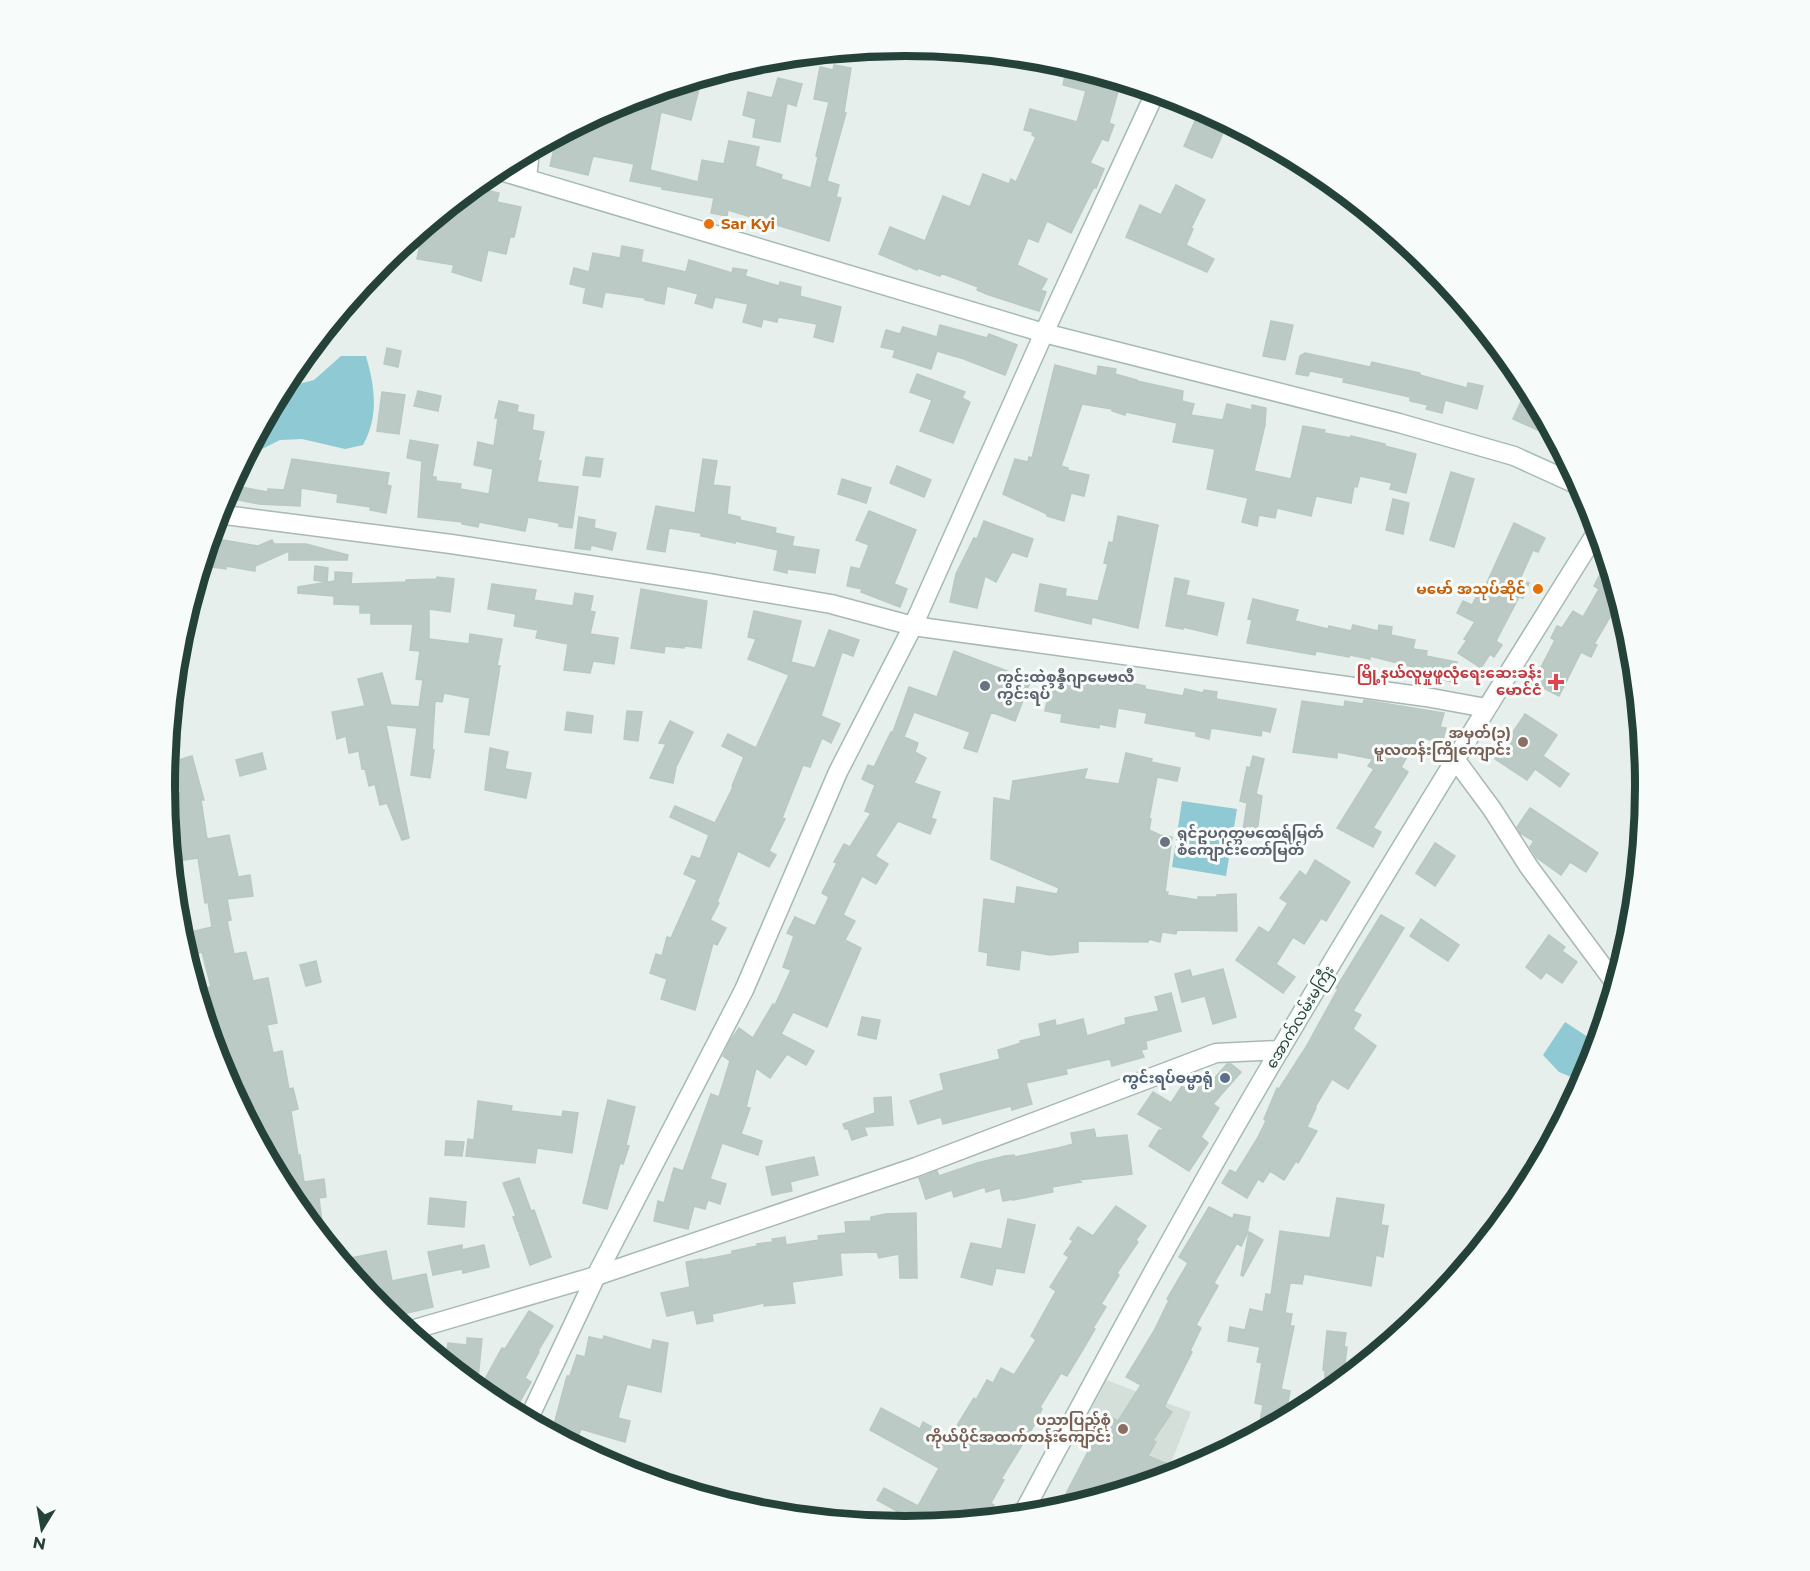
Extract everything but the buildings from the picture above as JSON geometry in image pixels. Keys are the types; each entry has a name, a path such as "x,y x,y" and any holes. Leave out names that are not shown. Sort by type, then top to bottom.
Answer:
{"main road":[{"path":"531,1413 596,1276 744,990 838,772 913,626 1044,333 1153,99"},
{"path":"527,178 529,160"},
{"path":"509,173 1044,333 1399,423 1515,456 1568,480"},
{"path":"227,515 451,544 719,585 831,604 913,626 1426,697 1486,708"},
{"name":"အောက်လမ်းမကြီး","path":"1028,1504 1120,1332 1280,1050 1486,708 1592,540"},
{"path":"1455,759 1492,809 1529,867 1610,976"},
{"path":"417,1327 596,1276 916,1167 1216,1053 1280,1050"}],"shaded area":[{"path":"1106,1380 1191,1412 1170,1465 1147,1474 1075,1441"}],"water":[{"path":"341,356 366,356 374,401 371,423 363,445 345,449 302,439 280,440 256,452 295,385 314,380"},
{"path":"1182,801 1237,809 1226,876 1172,867"},
{"path":"1565,1022 1589,1038 1573,1078 1559,1072 1543,1055"}],"place":[{"name":"Sar Kyi","path":"709,224"},
{"name":"မမော် အသုပ်ဆိုင်","path":"1538,589"},
{"name":"မြို့နယ်လူမှုဖူလုံရေးဆေးခန်း မောင်ငံ","path":"1556,682"},
{"name":"ကွင်းထဲစွန္နီဂျာမေဗလီ ကွင်းရပ်","path":"985,686"},
{"name":"အမှတ်(၃) မူလတန်းကြိုကျောင်း","path":"1523,742"},
{"name":"ရှင်ဥပဂုတ္တမထေရ်မြတ် စံကျောင်းတော်မြတ်","path":"1165,842"},
{"name":"ကွင်းရပ်ဓမ္မာရုံ","path":"1225,1078"},
{"name":"ပညာပြည့်စုံ ကိုယ်ပိုင်အထက်တန်းကျောင်း","path":"1123,1429"}]}
